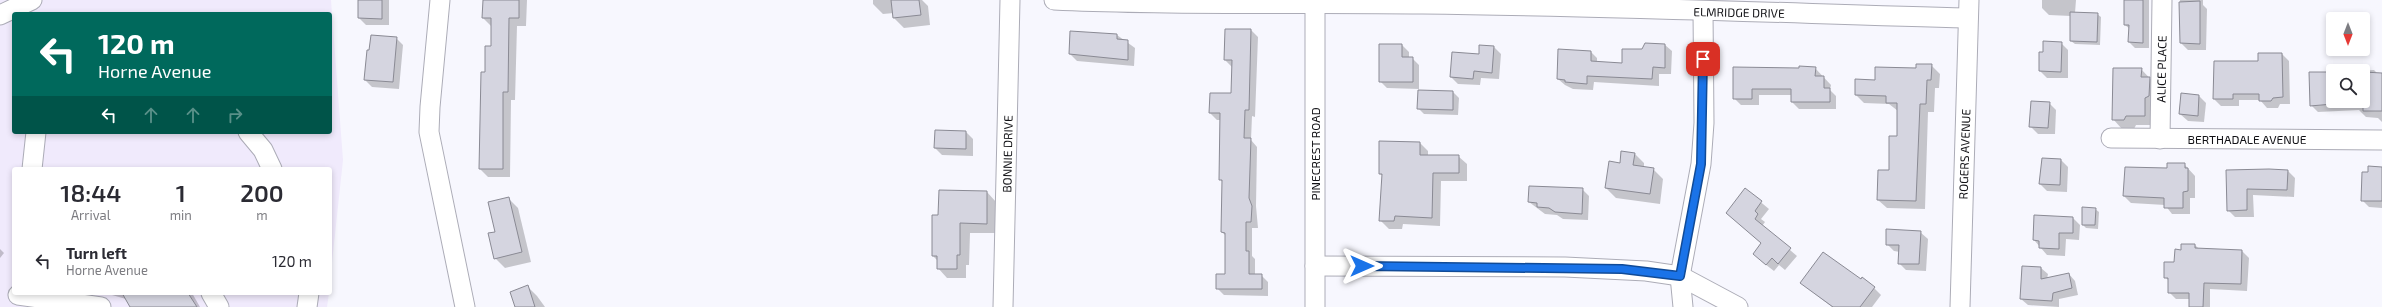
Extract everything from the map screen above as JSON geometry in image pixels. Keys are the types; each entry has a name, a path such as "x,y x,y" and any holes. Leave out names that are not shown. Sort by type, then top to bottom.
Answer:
{"street":[{"path":"0,15 32,0"},
{"path":"440,0 429,132 465,307"},
{"name":"BONNIE DRIVE","path":"1003,307 1010,0"},
{"name":"ELMRIDGE DRIVE","path":"1054,0 1120,3 1315,2 1581,7 1968,9"},
{"name":"ALICE PLACE","path":"2160,139 2162,0"},
{"name":"PINECREST ROAD","path":"1315,2 1315,307"},
{"path":"1683,307 1680,276 1701,164 1704,123 1698,7"},
{"name":"ROGERS AVENUE","path":"1960,307 1968,9"},
{"path":"32,167 36,134"},
{"path":"250,134 263,150 271,167"},
{"name":"BERTHADALE AVENUE","path":"2111,138 2382,140"},
{"path":"1315,266 1600,268 1646,270 1680,276 1738,307"},
{"path":"212,295 220,307"},
{"path":"307,307 309,295"},
{"path":"17,298 101,307"}],"shaded area":[{"path":"0,0 331,0 332,12 12,12 12,134 332,134 332,13 343,160 332,262 332,167 12,167 12,295 329,295 327,307 0,307"}],"building":[{"path":"358,0 382,0 382,19 358,18"},
{"path":"483,0 519,0 519,18 509,18 508,92 503,92 503,169 479,169 481,72 485,72 485,46 491,46 491,18 482,18"},
{"path":"891,0 919,0 921,15 893,18"},
{"path":"2124,0 2143,0 2143,43 2128,42 2129,25 2124,25"},
{"path":"2200,1 2200,44 2180,43 2179,2"},
{"path":"2070,12 2098,13 2097,42 2070,41"},
{"path":"1225,29 1251,29 1249,110 1245,110 1244,138 1251,138 1249,198 1252,206 1251,222 1246,222 1246,251 1249,251 1249,274 1262,274 1262,289 1216,289 1216,274 1225,274 1225,233 1221,232 1222,180 1219,180 1220,113 1209,113 1210,93 1231,93 1232,60 1224,60"},
{"path":"1070,31 1117,34 1117,39 1128,40 1128,60 1069,54"},
{"path":"371,35 397,37 393,82 364,80 367,50 369,50"},
{"path":"2043,41 2062,42 2061,72 2039,71 2039,52 2043,52"},
{"path":"1645,43 1665,44 1665,68 1653,67 1652,79 1587,76 1587,84 1565,82 1565,80 1557,79 1558,49 1591,51 1591,61 1622,63 1622,49 1642,49"},
{"path":"1379,44 1402,44 1402,57 1413,57 1413,82 1379,82"},
{"path":"1479,45 1494,46 1492,73 1474,71 1473,79 1450,77 1452,52 1479,54"},
{"path":"2258,53 2282,53 2283,97 2273,98 2271,101 2259,101 2259,94 2233,94 2233,99 2213,99 2214,61 2258,61"},
{"path":"1916,64 1932,64 1931,80 1927,80 1926,104 1920,104 1916,201 1877,200 1878,170 1889,170 1889,136 1897,136 1897,103 1886,103 1886,96 1855,95 1855,79 1875,80 1875,67 1916,68"},
{"path":"1799,66 1816,67 1815,76 1824,76 1824,88 1830,88 1830,102 1791,102 1791,89 1752,89 1752,99 1733,99 1733,67 1799,68"},
{"path":"2113,68 2142,68 2141,77 2150,77 2149,96 2145,98 2145,116 2126,116 2124,120 2112,120"},
{"path":"2309,72 2326,72 2326,105 2310,106"},
{"path":"2370,72 2382,73 2382,111 2363,111 2363,108 2370,108"},
{"path":"1418,90 1453,91 1453,110 1417,109"},
{"path":"2181,93 2199,95 2198,116 2179,114"},
{"path":"2031,101 2050,102 2048,128 2029,127"},
{"path":"935,130 966,131 966,149 934,148"},
{"path":"1379,141 1420,142 1420,155 1459,155 1459,173 1433,173 1432,218 1395,216 1394,221 1379,221 1382,174 1379,174"},
{"path":"1621,151 1635,153 1633,165 1654,168 1650,194 1605,188 1609,161 1620,163"},
{"path":"2042,158 2061,159 2060,185 2039,184"},
{"path":"2167,163 2185,163 2185,168 2188,168 2188,191 2183,192 2183,208 2164,208 2164,198 2123,196 2125,167 2167,168"},
{"path":"2368,166 2382,167 2382,201 2361,201 2362,172 2368,172"},
{"path":"2226,170 2288,170 2287,190 2247,189 2247,210 2227,211"},
{"path":"1529,186 1583,188 1582,214 1555,212 1549,208 1537,207 1537,203 1528,202"},
{"path":"1745,188 1762,201 1755,211 1758,214 1755,219 1791,248 1778,264 1772,258 1766,265 1753,254 1761,243 1726,213"},
{"path":"939,190 987,191 987,224 960,223 960,255 957,255 957,269 937,269 937,256 932,256 932,215 938,215"},
{"path":"509,197 522,252 494,259 488,233 495,232 488,202"},
{"path":"2082,207 2096,208 2095,225 2082,225"},
{"path":"2034,215 2073,217 2073,233 2059,233 2059,249 2039,248 2039,241 2033,240"},
{"path":"1886,229 1921,231 1919,264 1898,264 1899,245 1886,245"},
{"path":"2181,244 2195,244 2195,248 2242,250 2241,284 2204,283 2203,307 2189,307 2189,293 2168,293 2168,278 2164,278 2164,262 2174,262 2175,249 2181,250"},
{"path":"1823,252 1875,287 1860,307 1833,307 1800,283"},
{"path":"2022,266 2041,267 2041,279 2069,273 2072,288 2053,293 2052,301 2020,299"},
{"path":"528,285 535,307 515,307 510,292"},
{"path":"123,295 189,295 197,307 130,307"}],"route":[{"path":"1362,266 1565,267 1646,270 1680,276 1701,164 1704,123 1703,59"}]}
